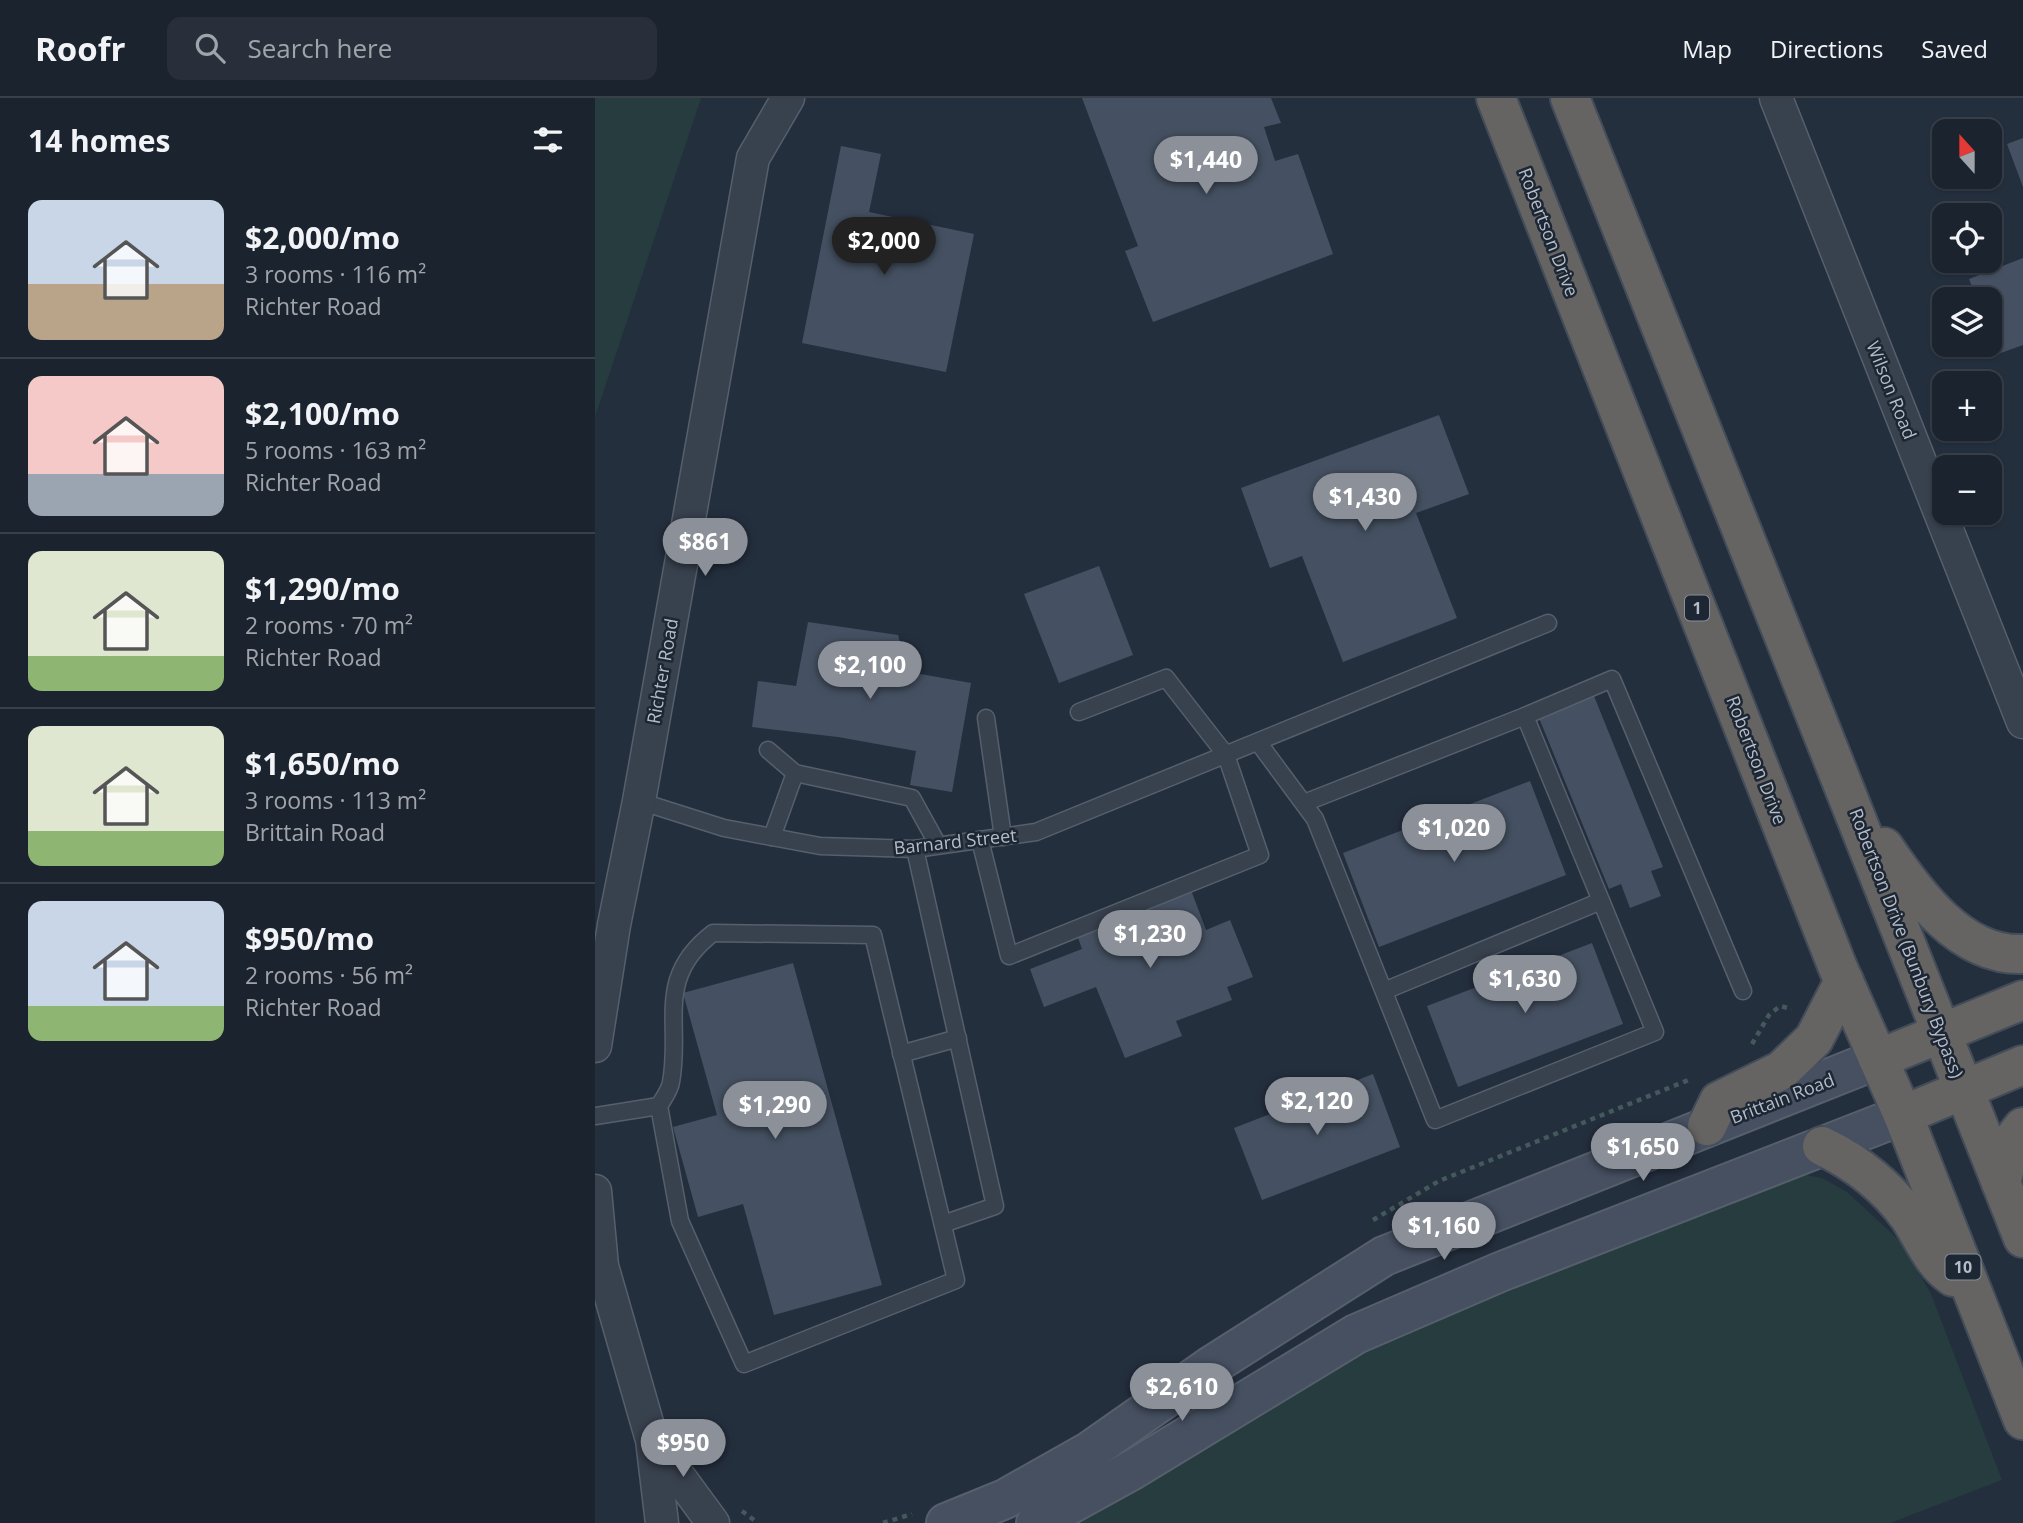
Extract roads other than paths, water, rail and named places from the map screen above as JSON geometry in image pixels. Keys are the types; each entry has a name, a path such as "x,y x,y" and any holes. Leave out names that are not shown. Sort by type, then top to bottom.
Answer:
{"highway":[{"name":"Robertson Drive","path":"1496,98 1844,981 1903,1115 2023,1420"},
{"path":"1570,98 1851,799 1904,876 1934,911 1969,940 2012,955 2023,954"},
{"name":"Robertson Drive (Bunbury Bypass)","path":"1851,799 1964,1088"},
{"path":"1707,1126 1719,1101 1782,1070 1814,1039 1844,981"},
{"path":"1878,1059 2023,1000"},
{"path":"1903,1115 2023,1065"},
{"path":"1964,1088 2023,1238"},
{"path":"2001,1183 2012,1141 2023,1127"},
{"path":"1822,1146 1848,1158 1892,1195 1923,1239 1938,1267 1972,1290"}],"main road":[{"name":"Brittain Road","path":"946,1523 1005,1499 1090,1451 1211,1366 1384,1256 1878,1059"},
{"path":"1036,1523 1132,1470 1356,1334 1500,1272 1903,1115"}],"street":[{"name":"Richter Road","path":"595,1046 614,925 639,802 753,158 788,98"},
{"name":"Wilson Road","path":"1776,98 2023,722"},
{"path":"595,1191 602,1266 652,1440 662,1523"},
{"path":"652,1440 713,1523"}],"lane":[{"name":"Barnard Street","path":"639,802 724,828 820,846 915,849 1036,832 1548,623"},
{"path":"980,840 1009,956 1260,855 1226,755 1166,678 1079,712"},
{"path":"1304,803 1612,679 1743,991"},
{"path":"1258,742 1315,819 1435,1119 1655,1032 1525,716"},
{"path":"986,718 1003,837"},
{"path":"768,750 795,773 907,795 915,800 938,845"},
{"path":"772,837 795,773"},
{"path":"915,849 996,1206 943,1224"},
{"path":"1384,991 1601,901"},
{"path":"713,933 873,935 956,1280 744,1364 680,1221 659,1106 671,1084 673,996 694,947 713,933"},
{"path":"901,1054 958,1038"},
{"path":"595,1116 659,1106"}]}
